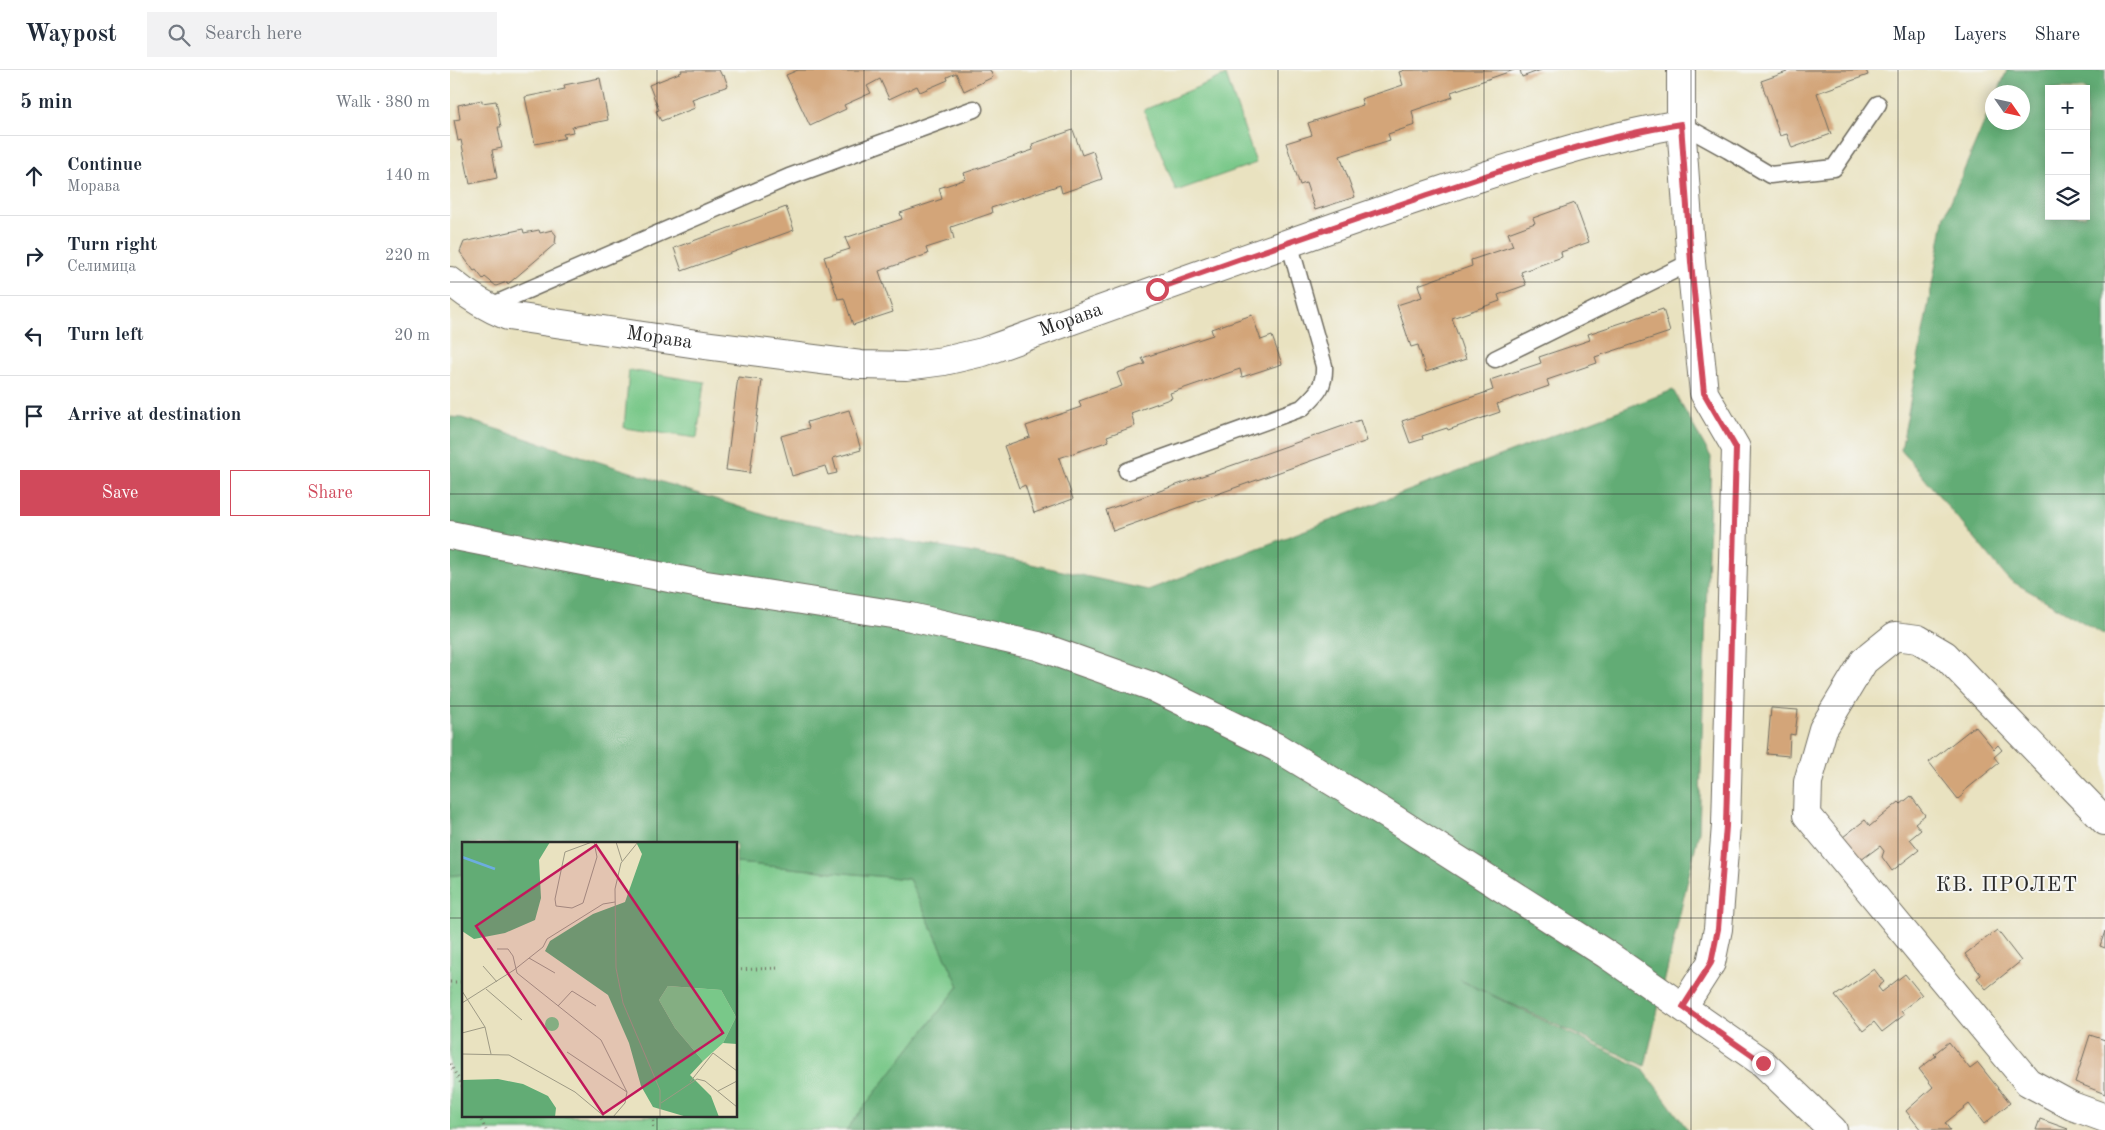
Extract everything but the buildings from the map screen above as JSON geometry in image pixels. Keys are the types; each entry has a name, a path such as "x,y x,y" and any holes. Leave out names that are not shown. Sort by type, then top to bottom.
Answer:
{"street":[{"path":"1681,70 1681,124 1691,262 1704,393 1736,448 1726,816 1718,929 1711,963 1683,1007"},
{"name":"Морава","path":"450,281 486,308 508,316 704,345 861,365 906,366 944,361 983,352 1289,242 1516,165 1649,129 1681,124"},
{"path":"450,535 700,584 910,616 1038,646 1151,686 1292,757 1383,812 1573,933 1763,1063 1834,1130"},
{"path":"2105,821 1945,655 1918,639 1895,636 1864,661 1823,729 1808,782 1807,815 2028,1082 2072,1106 2105,1118"}],"lane":[{"path":"1681,124 1770,176 1834,168 1878,104"},
{"path":"486,308 789,177 974,110"},
{"path":"1127,472 1302,408 1320,390 1324,378 1324,366 1289,242"},
{"path":"1495,358 1691,262"}],"path":[{"path":"738,970 779,968"},
{"path":"450,1064 462,1085"},
{"path":"480,1118 486,1130"}],"green space":[{"path":"2007,70 2105,70 2105,635 2008,579 1901,450 1945,215 1985,121 1985,130 2030,130 2030,85 2001,85"},
{"path":"1226,75 1256,163 1176,191 1144,110"},
{"path":"629,370 704,382 697,438 624,428"},
{"path":"1673,390 1711,457 1699,831 1645,1066 1460,980 1642,1068 1688,1130 846,1130 959,986 909,879 738,863 738,842 462,842 462,874 450,876 450,417 462,418 771,517 1013,560 1148,590"},
{"path":"738,863 909,879 959,986 846,1130 450,1130 450,876 462,874 462,1118 738,1118"}],"district":[{"name":"КВ. ПРОЛЕТ","path":"2007,885"}],"route":[{"path":"1157,289 1237,259 1516,165 1649,129 1681,124 1691,262 1704,393 1736,448 1726,826 1718,929 1711,963 1683,1007 1763,1063"}]}
